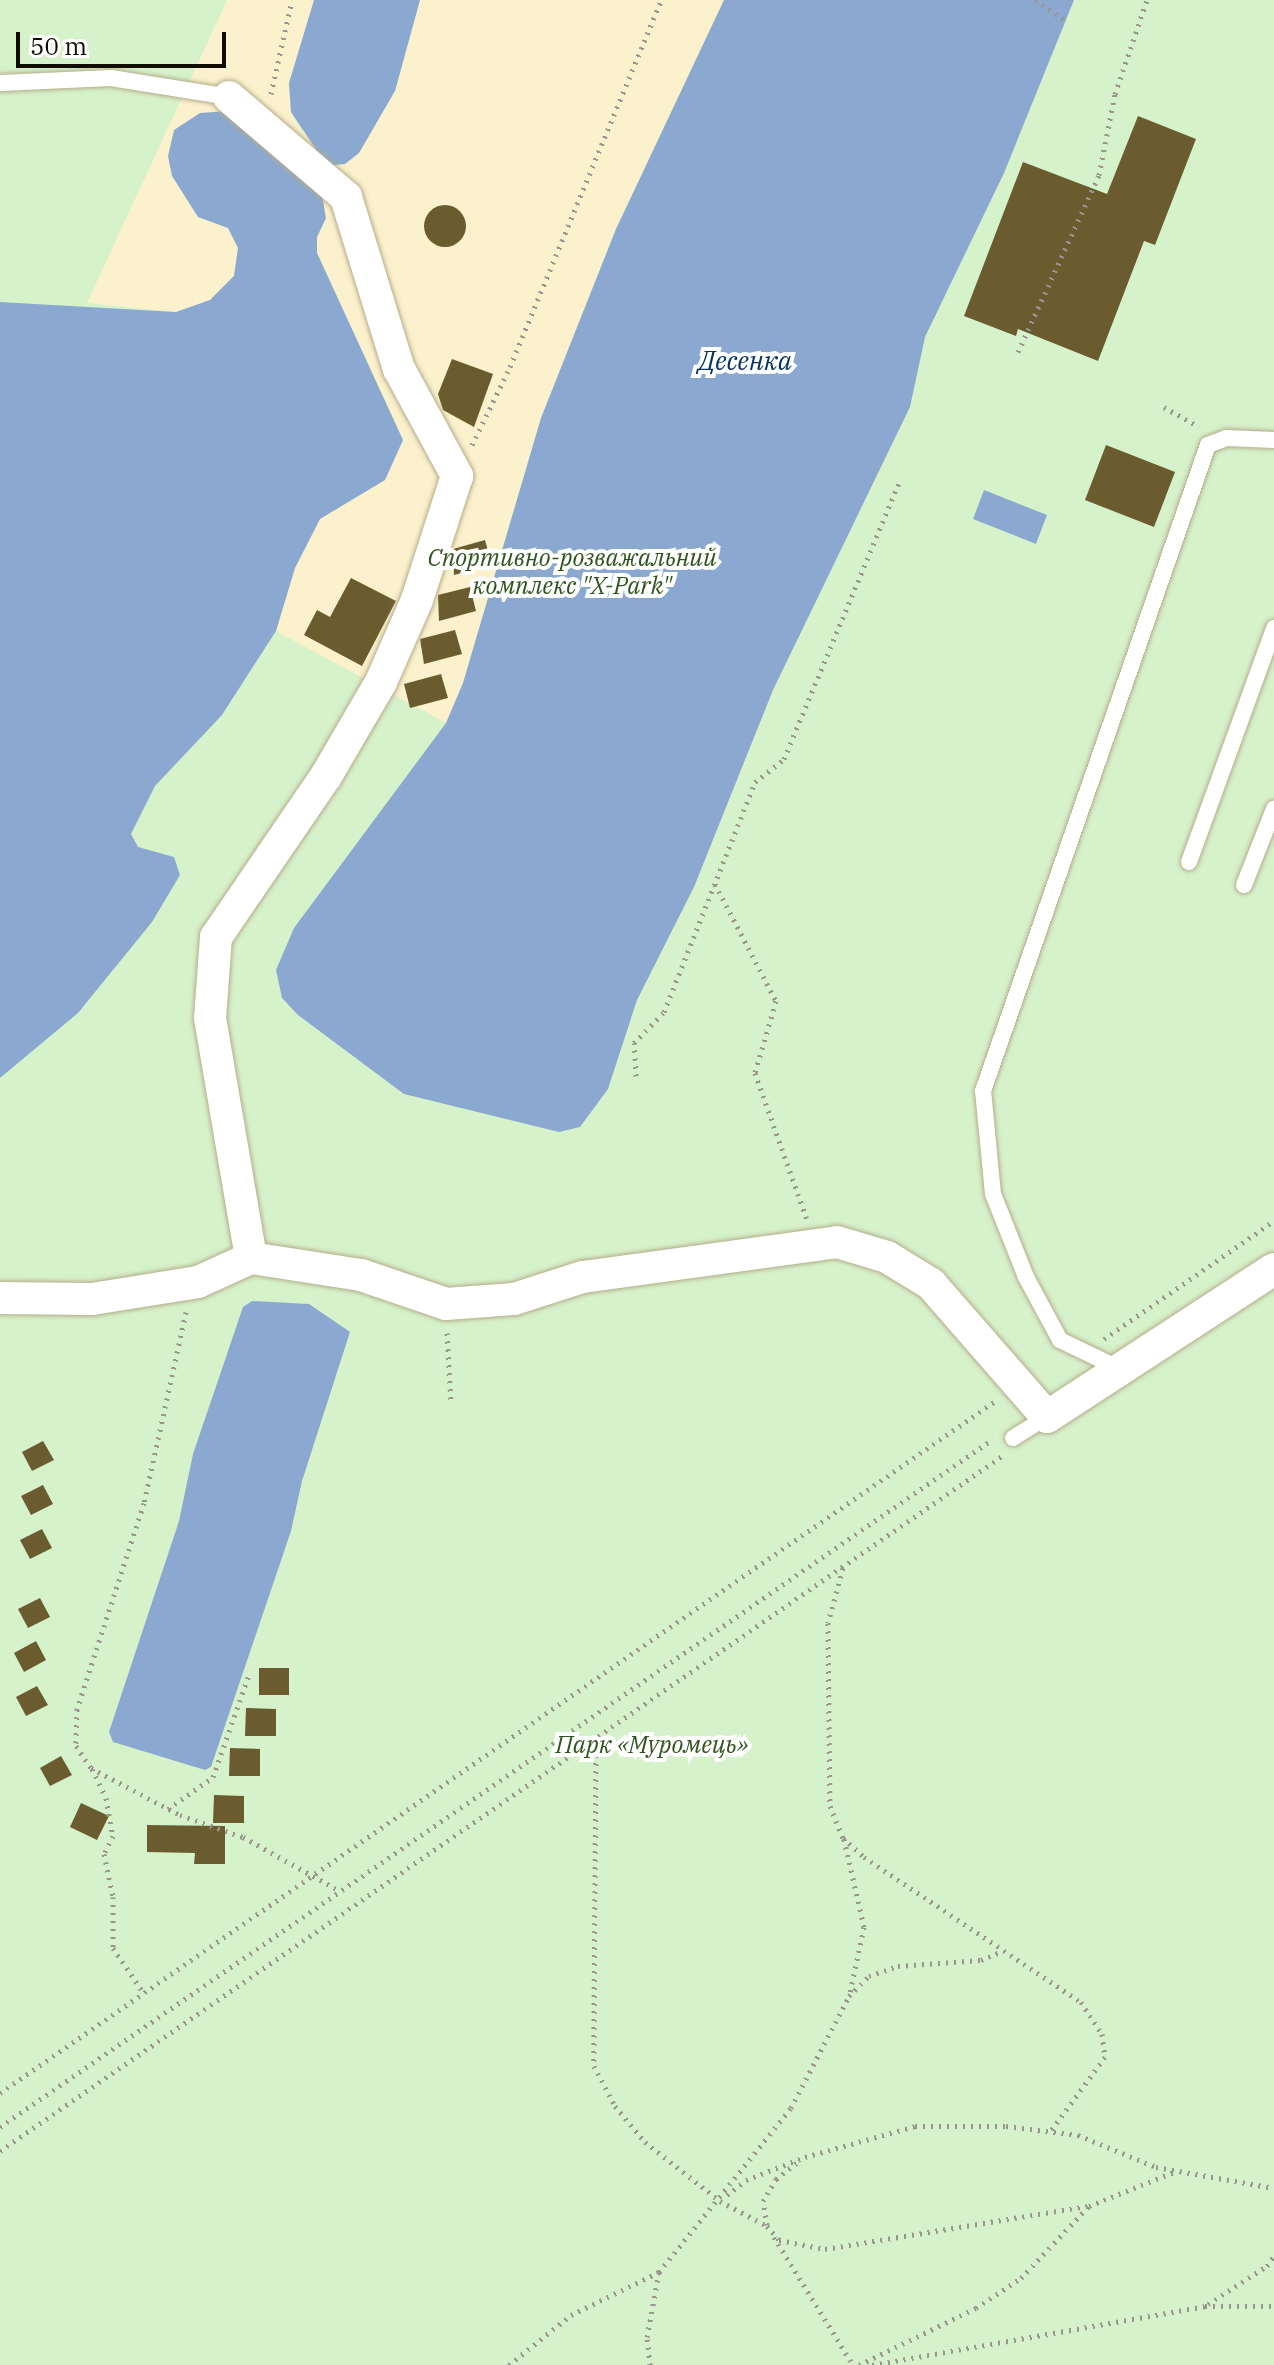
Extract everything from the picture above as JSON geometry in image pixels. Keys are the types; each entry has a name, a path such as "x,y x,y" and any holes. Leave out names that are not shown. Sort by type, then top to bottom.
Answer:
{"street":[{"path":"229,97 265,122 346,197 399,369 457,476 417,600 381,682 326,776 216,937 210,1018 251,1258"},
{"path":"0,1298 92,1299 198,1282 251,1258 361,1275 446,1304 514,1299 583,1277 816,1245 860,1246 931,1284 1047,1417 1274,1269"}],"lane":[{"path":"0,83 111,78 229,97"},
{"path":"1120,1369 1060,1340 1026,1277 993,1194 983,1091 1208,445 1226,438 1274,440"},
{"path":"1189,862 1274,628"},
{"path":"1244,885 1274,809"},
{"path":"1013,1438 1047,1417"}],"path":[{"path":"265,122 292,0"},
{"path":"457,476 510,367 661,0"},
{"path":"1035,0 1065,20"},
{"path":"1018,352 1099,175 1115,94 1147,0"},
{"path":"1164,407 1197,421 1208,445"},
{"path":"636,1076 634,1043 664,1012 755,782 784,759 900,481"},
{"path":"715,883 776,1001 755,1073 816,1245"},
{"path":"1083,1353 1274,1221"},
{"path":"143,1992 113,1948 113,1897 104,1854 113,1836 106,1798 76,1746 77,1709 144,1503 180,1324 198,1282"},
{"path":"446,1304 451,1403"},
{"path":"0,2093 1003,1395"},
{"path":"0,2127 993,1439 1013,1438 1004,1457 0,2151"},
{"path":"509,2365 571,2315 659,2272 720,2201 791,2108 849,1996 864,1927 843,1838 830,1806 828,1623 843,1568"},
{"path":"168,1809 213,1777 249,1675"},
{"path":"596,1739 594,2066 615,2106 645,2142 720,2201 767,2226 779,2240 825,2249 1089,2206 1174,2172"},
{"path":"91,1768 168,1809 243,1837 340,1891"},
{"path":"843,1838 1081,2002 1102,2034 1105,2057 1050,2132"},
{"path":"849,1996 869,1976 898,1966 955,1964 1003,1951"},
{"path":"720,2201 746,2180 805,2157 915,2126 1078,2135 1174,2172 1274,2188"},
{"path":"805,2157 776,2179 763,2201 767,2226 853,2365"},
{"path":"859,2365 976,2308 1021,2278 1089,2206"},
{"path":"1205,2306 1267,2266 1274,2256"},
{"path":"650,2365 647,2337 659,2272"},
{"path":"872,2365 1205,2306 1274,2306"}],"green space":[{"name":"Парк «Муромець»","path":"0,0 1274,0 1274,2365 0,2365"}],"sand":[{"path":"227,0 314,0 289,83 291,112 302,132 395,91 420,0 724,0 616,229 541,418 463,683 446,723 276,631 295,568 320,519 385,480 403,440 317,253 317,237 326,218 168,156 172,176 198,217 228,228 238,248 234,276 210,300 176,312 87,303"}],"water":[{"path":"314,0 420,0 395,91 359,153 345,164 327,166 291,112 289,83"},
{"name":"Десенка","path":"724,0 1074,0 1004,173 925,337 910,407 773,690 694,887 637,1000 608,1089 580,1127 559,1132 404,1094 298,1015 282,998 276,970 294,928 446,723 463,683 541,418 616,229"},
{"path":"228,111 321,189 326,218 317,237 317,253 403,440 385,480 320,519 295,568 276,631 222,715 155,786 131,834 138,847 174,857 180,875 152,922 78,1013 0,1078 0,302 176,312 210,300 234,276 238,248 228,228 198,217 172,176 168,156 174,130 200,113"},
{"path":"984,490 1047,515 1036,544 973,519"},
{"path":"252,1301 309,1304 350,1332 302,1481 291,1531 211,1767 205,1770 113,1742 109,1732 179,1521 193,1454 243,1307"}],"building":[{"path":"1138,116 1196,139 1155,245 1144,241 1098,361 1018,329 1016,336 964,316 1023,162 1107,194"},
{"path":"445,205 460,211 466,226 460,241 445,247 430,241 424,226 430,211"},
{"path":"452,359 493,374 474,427 443,410 438,394"},
{"path":"1106,445 1175,472 1154,527 1085,500"},
{"path":"485,540 492,565 454,575 453,549"},
{"path":"351,578 396,601 362,666 304,635 317,610 330,617"},
{"path":"470,587 476,611 439,621 438,595"},
{"path":"455,630 462,654 424,664 420,639"},
{"path":"441,674 448,698 410,708 404,684"},
{"path":"43,1441 54,1460 32,1471 22,1452"},
{"path":"43,1485 53,1504 31,1515 21,1496"},
{"path":"42,1529 52,1548 30,1559 20,1540"},
{"path":"40,1598 50,1617 28,1628 18,1609"},
{"path":"36,1641 46,1660 24,1672 14,1653"},
{"path":"259,1668 289,1668 289,1695 259,1695"},
{"path":"37,1686 48,1705 26,1716 16,1697"},
{"path":"246,1708 276,1709 276,1736 245,1736"},
{"path":"230,1748 260,1749 260,1776 229,1776"},
{"path":"61,1756 72,1775 50,1786 40,1768"},
{"path":"214,1795 244,1796 244,1823 213,1823"},
{"path":"81,1803 109,1816 97,1840 70,1827"},
{"path":"147,1825 225,1826 225,1864 194,1864 195,1853 147,1852"}],"park label":[{"name":"Спортивно-розважальний комплекс \"Х-Park\"","path":"572,572"}]}
